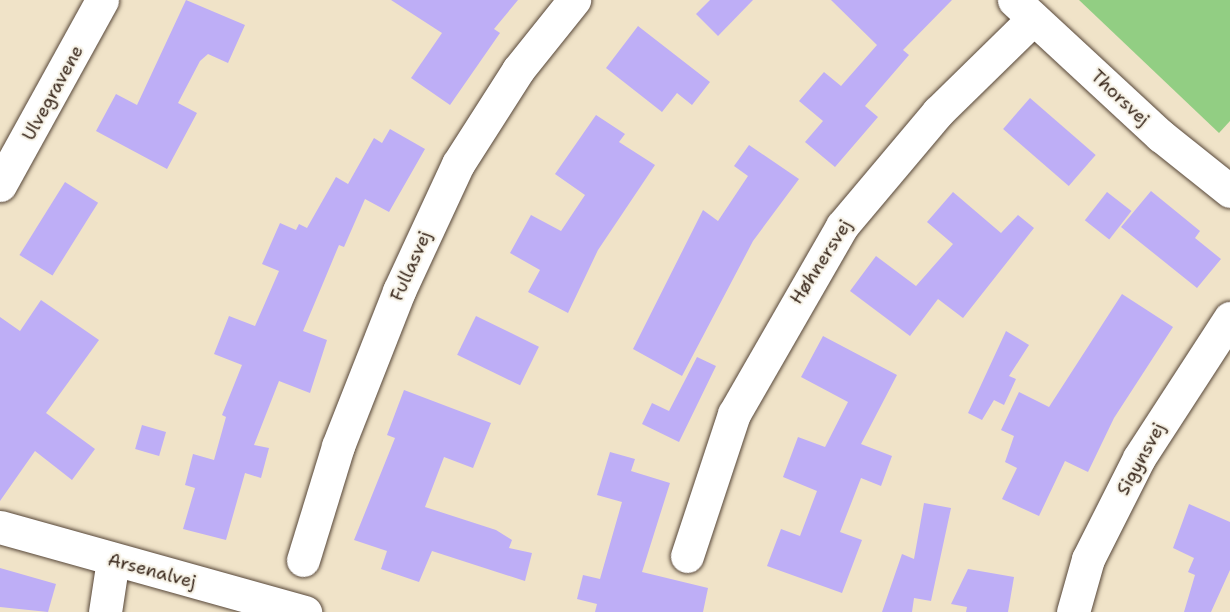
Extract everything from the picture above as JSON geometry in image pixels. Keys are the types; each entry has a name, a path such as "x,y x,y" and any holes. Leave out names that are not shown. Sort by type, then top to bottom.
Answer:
{"street":[{"name":"Ulvegravene","path":"0,185 102,0"},
{"name":"Fullasvej","path":"303,560 338,446 399,291 458,164 518,70 574,0"},
{"name":"Thorsvej","path":"1023,9 1161,136 1230,191"},
{"name":"Høhnersvej","path":"687,556 734,414 836,235 1023,9"},
{"name":"Sigynsvej","path":"1073,612 1088,559 1139,458 1230,318"},
{"name":"Arsenalvej","path":"0,527 305,612"},
{"path":"105,612 113,560"}],"green space":[{"path":"1079,0 1230,0 1230,121 1219,133"}],"building":[{"path":"186,0 245,25 228,63 208,54 200,61 178,103 197,113 167,169 96,131 116,94 137,105"},
{"path":"391,0 518,0 494,29 500,33 450,105 411,78 442,33"},
{"path":"710,0 753,0 718,36 696,14"},
{"path":"831,0 952,0 903,50 909,55 865,106 878,117 835,167 805,142 823,121 799,101 824,72 841,86 877,45"},
{"path":"638,26 710,82 692,105 677,93 662,112 606,68"},
{"path":"1030,98 1096,155 1069,186 1003,129"},
{"path":"596,115 625,134 619,142 655,165 598,250 568,313 528,292 540,270 510,253 531,215 561,231 585,195 555,174"},
{"path":"390,129 425,149 389,212 365,199 344,247 339,245 303,331 327,340 310,393 279,381 254,445 269,448 261,478 245,473 226,540 183,529 195,488 185,485 193,454 214,460 226,417 222,415 242,365 214,354 229,316 255,326 279,271 262,264 280,223 296,230 299,224 307,228 336,177 348,184 374,138 382,143"},
{"path":"749,145 799,179 753,241 682,376 633,349 703,210 718,221 748,176 734,166"},
{"path":"65,182 98,203 53,276 19,255"},
{"path":"1151,191 1200,231 1195,238 1221,259 1197,288 1121,227"},
{"path":"953,192 1001,233 1018,215 1034,228 963,318 938,299 910,336 850,291 876,256 916,286 953,244 927,222"},
{"path":"1107,192 1131,211 1109,239 1085,220"},
{"path":"1122,294 1173,327 1114,418 1088,472 1065,461 1039,516 1002,499 1017,468 1005,462 1014,436 1001,430 1019,392 1049,407"},
{"path":"41,300 99,340 46,413 95,449 72,480 35,451 0,501 0,317 20,331"},
{"path":"476,316 539,347 520,385 457,355"},
{"path":"1006,331 1029,345 1009,376 1016,379 1004,405 994,400 982,420 968,413"},
{"path":"823,336 897,375 861,444 892,456 881,486 861,478 840,532 862,540 842,593 767,566 781,529 800,536 817,491 783,477 798,437 825,447 848,402 801,377"},
{"path":"697,357 716,366 679,442 642,424 652,403 669,411"},
{"path":"404,390 491,423 473,468 444,457 425,507 496,530 512,540 509,548 532,553 525,581 432,551 419,582 381,569 387,551 354,540 395,438 387,435"},
{"path":"142,425 166,432 159,456 135,449"},
{"path":"610,452 635,459 631,471 670,483 642,572 708,588 703,612 595,612 597,604 577,599 583,575 600,579 622,502 597,495"},
{"path":"924,503 951,508 931,601 914,598 912,612 882,612 902,554 914,559"},
{"path":"1189,504 1230,522 1230,570 1211,612 1184,612 1195,575 1188,572 1194,558 1173,548"},
{"path":"0,568 56,584 48,612 0,607"},
{"path":"968,569 1014,577 1008,612 966,612 967,607 951,604"}]}
